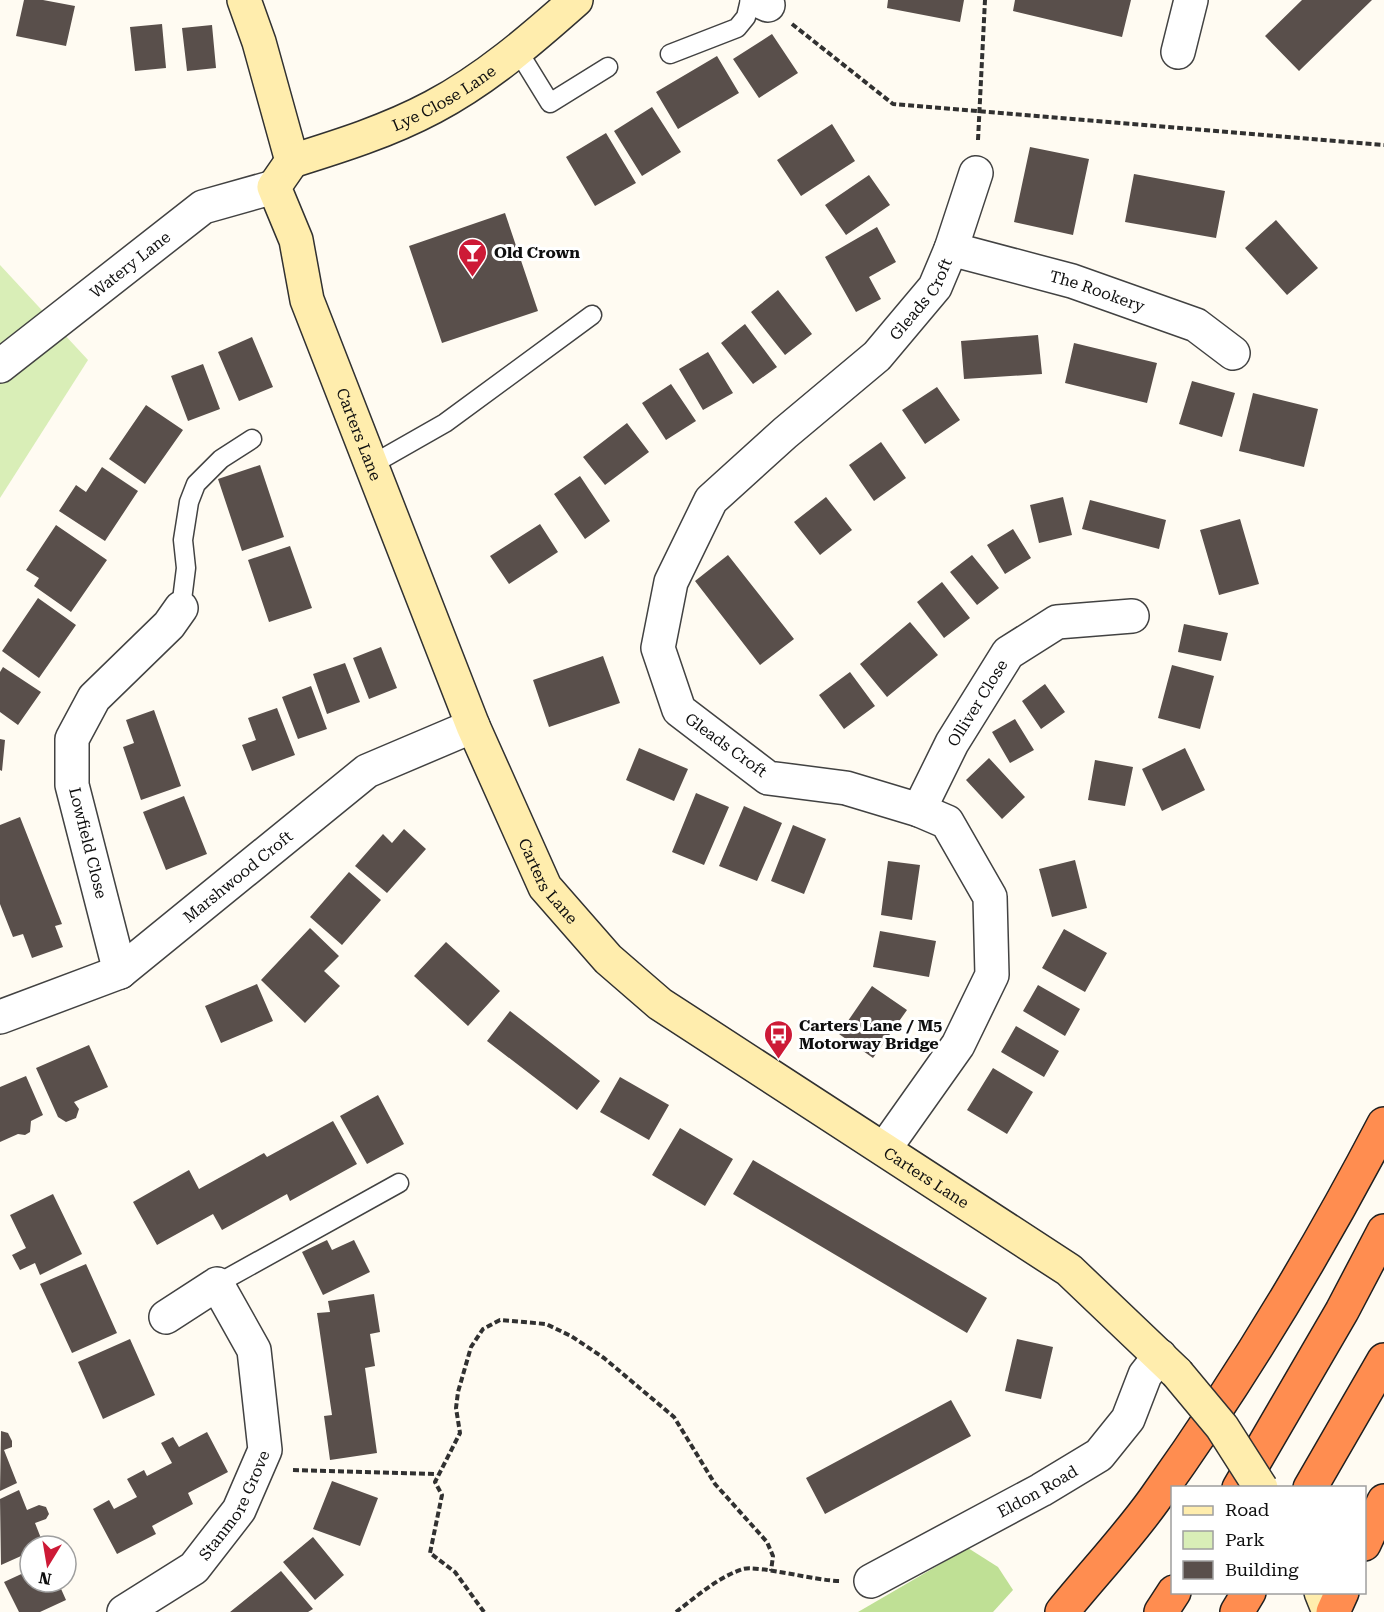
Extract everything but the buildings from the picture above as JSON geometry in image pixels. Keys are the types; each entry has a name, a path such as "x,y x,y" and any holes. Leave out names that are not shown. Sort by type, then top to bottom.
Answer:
{"highway":[{"path":"1062,1612 1153,1502 1240,1375 1349,1192 1384,1124"},
{"path":"1240,1486 1342,1311 1384,1231"},
{"path":"1311,1486 1384,1360"},
{"path":"1366,1542 1384,1501"},
{"path":"1161,1612 1173,1594"},
{"path":"1237,1612 1248,1594"},
{"path":"1331,1612 1341,1594"}],"street":[{"name":"Carters Lane","path":"244,0 259,42 307,300 373,464 473,726 545,887 608,959 660,1004 885,1148 1069,1270 1168,1364 1222,1427 1260,1486"},
{"name":"Lye Close Lane","path":"283,174 434,107 518,51 576,0"},
{"path":"1178,52 1191,0"},
{"name":"Gleads Croft","path":"885,1148 958,1045 992,975 990,897 947,822 919,810 846,788 768,778 679,710 658,648 671,582 711,500 785,433 877,356 935,286 951,249 976,173"},
{"name":"Watery Lane","path":"0,366 203,207 283,174"},
{"name":"The Rookery","path":"951,249 1072,281 1196,326 1233,354"},
{"name":"Lowfield Close","path":"120,972 72,785 72,739 94,698 169,625 181,608"},
{"name":"Olliver Close","path":"919,810 952,743 1008,652 1057,622 1132,616"},
{"name":"Marshwood Croft","path":"0,1017 120,972 368,771 473,726"},
{"path":"166,1317 217,1284"},
{"name":"Stanmore Grove","path":"124,1612 194,1568 239,1510 265,1450 254,1350 217,1284"},
{"name":"Eldon Road","path":"871,1581 1041,1490 1099,1455 1128,1419 1145,1375 1168,1364"},
{"path":"1321,1594 1331,1612"}],"lane":[{"path":"670,54 737,28 758,2"},
{"path":"518,51 549,103 608,67"},
{"path":"373,464 445,423 592,315"},
{"path":"181,608 186,568 183,540 189,502 196,484 221,459 252,439"},
{"path":"217,1284 399,1183"}],"path":[{"path":"980,112 985,0"},
{"path":"758,2 893,104 1384,145"},
{"path":"484,1612 455,1572 430,1553 442,1495 435,1482 437,1474 454,1449 460,1433 456,1408 458,1392 471,1347 483,1329 500,1320 546,1324 571,1336 604,1358 674,1417 715,1484 767,1542 773,1556 771,1571"},
{"path":"257,1468 437,1474"},
{"path":"676,1612 723,1578 745,1569 771,1571 806,1579 871,1581"}],"green space":[{"path":"0,265 88,360 0,498"},
{"path":"968,1548 998,1567 1013,1590 993,1612 858,1612"}],"place":[{"name":"Old Crown","path":"473,278"},
{"name":"Carters Lane / M5 Motorway Bridge","path":"778,1060"}]}
